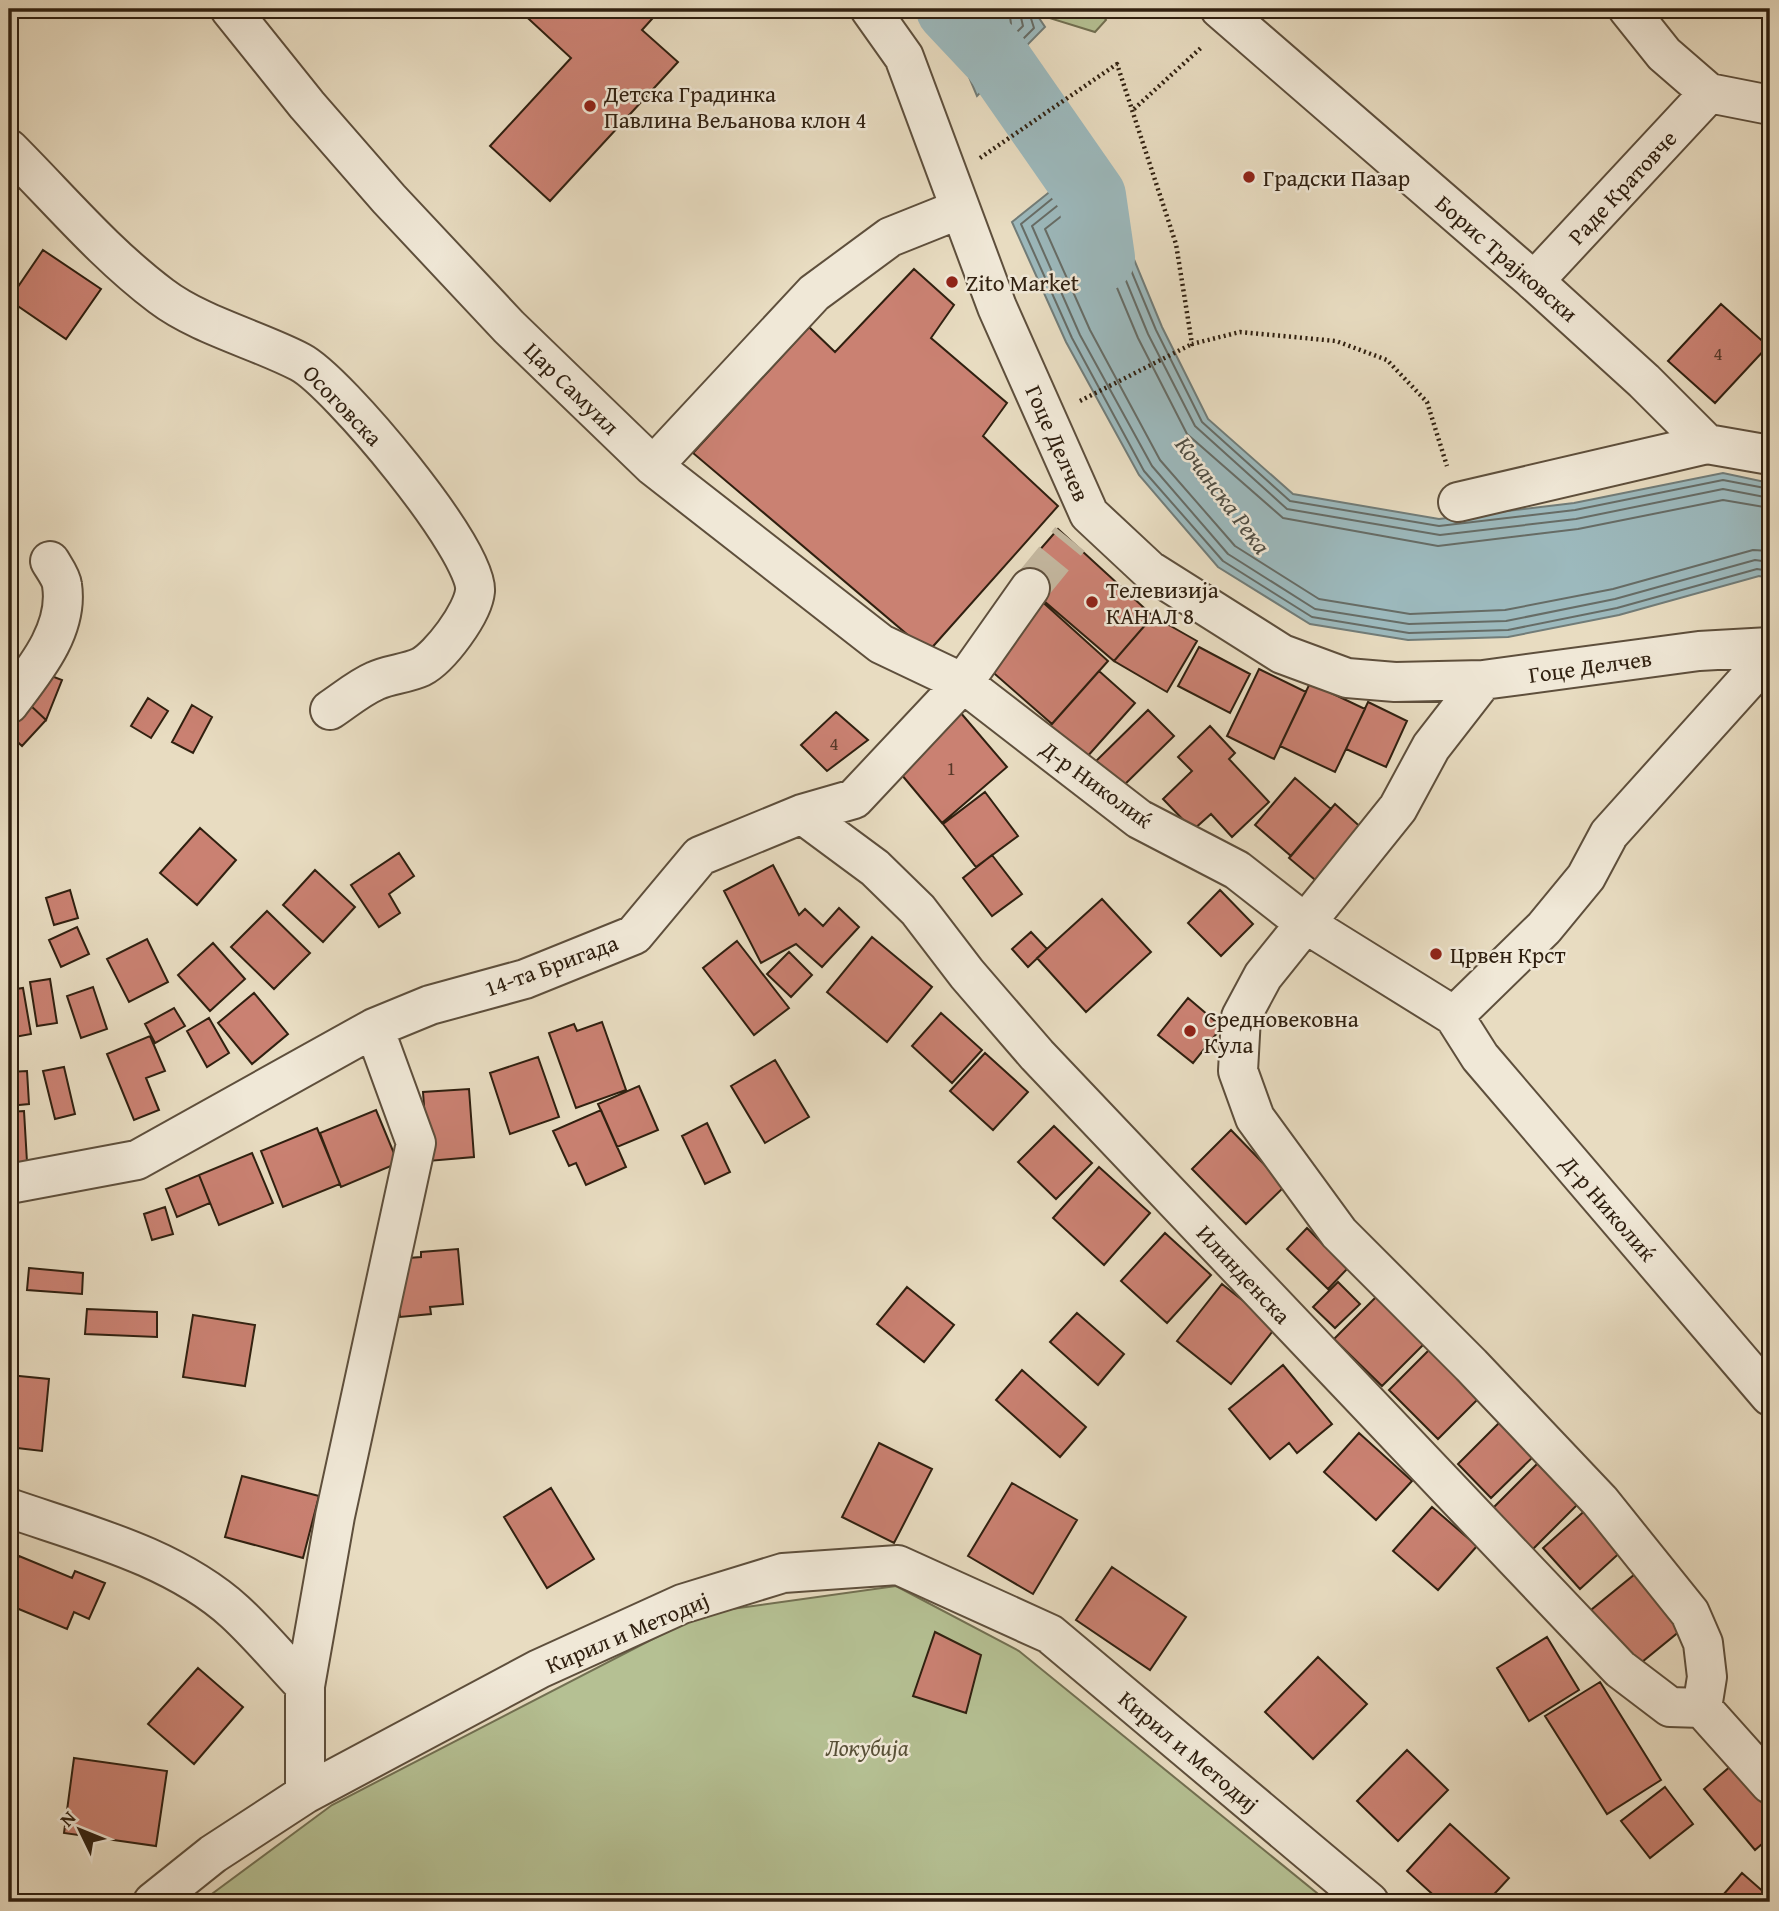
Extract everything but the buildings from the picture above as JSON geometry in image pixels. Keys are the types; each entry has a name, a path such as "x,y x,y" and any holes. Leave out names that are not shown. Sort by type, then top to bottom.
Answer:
{"street":[{"name":"Гоце Делчев","path":"870,9 904,57 997,307 1048,417 1080,527 1282,654 1347,678 1395,682 1483,680 1699,651 1770,647"},
{"path":"1628,9 1664,54 1709,93 1770,105"},
{"name":"Борис Трајковски","path":"1231,12 1534,281 1644,381 1707,444"},
{"name":"Цар Самуил","path":"239,14 307,105 389,199 509,327 653,466 881,644 963,683"},
{"name":"Раде Кратовче","path":"1534,281 1709,93"},
{"name":"Осоговска","path":"9,149 113,257 164,298 303,363 345,401 422,492 462,552 475,589 467,614 449,640 423,666 376,680 330,710"},
{"path":"653,466 814,293 955,193"},
{"path":"1458,502 1707,444 1770,455"},
{"path":"9,704 43,660 63,609 62,583 50,561"},
{"name":"14-та Бригада","path":"9,1184 137,1160 374,1028 430,1005 525,979 634,935 700,856 802,814 854,799 963,683 1030,588"},
{"path":"1454,1016 1544,928 1586,877 1609,834 1770,655"},
{"path":"1483,680 1432,747 1398,808 1263,976 1241,1017 1238,1071 1255,1118 1339,1233 1471,1365 1600,1501 1690,1613 1703,1643 1707,1677 1702,1708 1770,1784"},
{"name":"Д-р Николиќ","path":"963,683 1139,819 1237,870 1306,925 1454,1016 1480,1057 1770,1396"},
{"name":"Илинденска","path":"802,814 876,867 918,910 967,974 1037,1055 1620,1669 1670,1707 1702,1708"},
{"path":"305,1794 305,1686 335,1516 416,1143 374,1028"},
{"path":"9,1508 155,1562 188,1579 234,1611 305,1686"},
{"name":"Кирил и Методиј","path":"153,1902 214,1854 305,1794 539,1669 682,1604 783,1573 898,1565 1050,1634 1369,1902"}],"path":[{"path":"1134,109 1231,12"},
{"path":"955,193 1117,64 1177,244 1192,344"},
{"path":"1048,417 1192,344 1240,332 1336,341 1387,360 1427,402 1458,502"}],"green space":[{"path":"1040,9 1099,9 1106,20 1095,32 1046,17"},
{"name":"Локубија","path":"896,1586 1019,1651 1328,1902 201,1902 332,1805 703,1613"}],"water":[{"path":"927,9 1033,9 1045,27 977,96 950,32"},
{"path":"1092,158 1162,327 1208,419 1293,494 1439,519 1574,503 1723,473 1770,483 1770,578 1759,576 1619,615 1508,637 1408,640 1310,624 1218,567 1139,475 1066,342 1012,222"}],"waterway":[{"name":"Кочанска Река","path":"950,9 996,58 1092,196 1101,258"}],"tunnel":[{"path":"1030,588 1070,539"}],"place":[{"name":"Детска Градинка Павлина Вељанова клон 4","path":"590,106"},
{"name":"Градски Пазар","path":"1249,177"},
{"name":"Zito Market","path":"952,282"},
{"name":"Телевизија КАНАЛ 8","path":"1092,602"},
{"name":"Црвен Крст","path":"1436,954"},
{"name":"Средновековна Кула","path":"1190,1031"}]}
